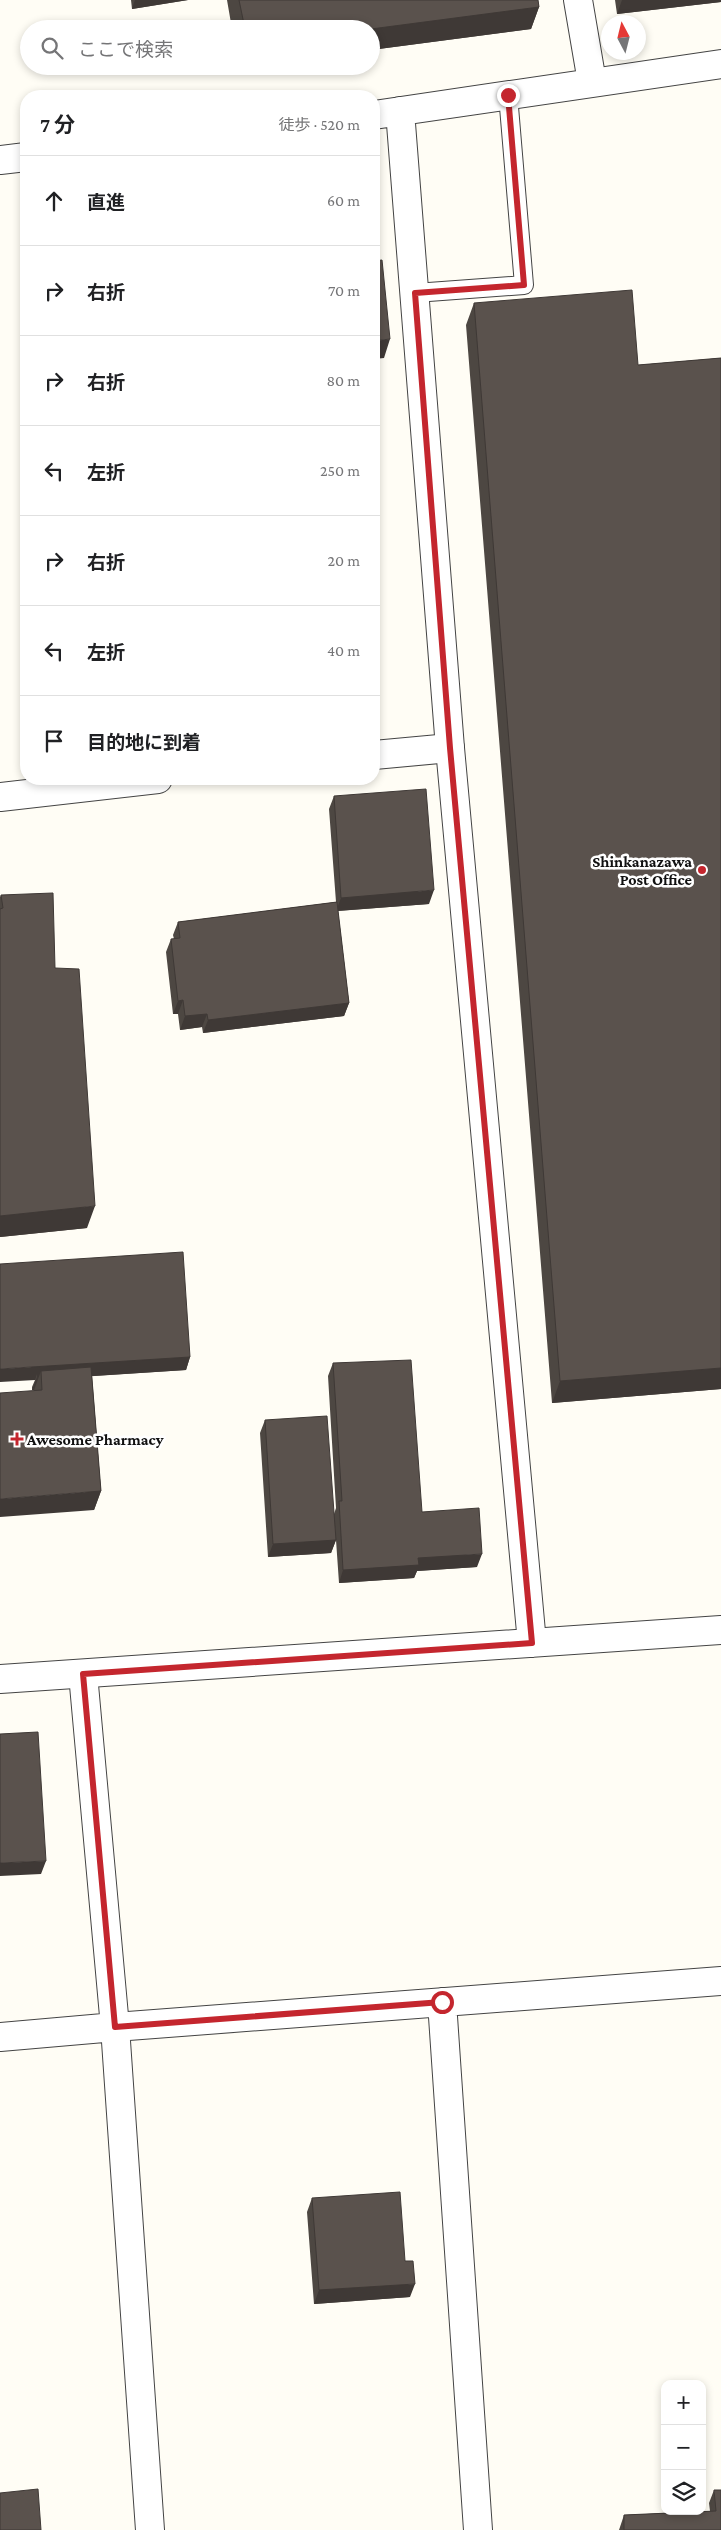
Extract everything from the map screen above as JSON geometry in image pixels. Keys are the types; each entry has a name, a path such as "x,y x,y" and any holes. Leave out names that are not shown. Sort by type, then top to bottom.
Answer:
{"street":[{"path":"578,0 592,82"},
{"path":"380,114 721,64"},
{"path":"400,111 450,748 532,1643"},
{"path":"0,160 20,158"},
{"path":"380,755 450,748"},
{"path":"0,797 105,785"},
{"path":"0,1679 721,1630"},
{"path":"83,1674 115,2027 150,2530"},
{"path":"0,2037 721,1981"},
{"path":"442,2002 478,2530"}],"lane":[{"path":"415,293 524,285 508,95"}],"building":[{"path":"239,0 538,0 539,7 380,28 380,20 243,20"},
{"path":"380,260 382,260 390,339 380,340"},
{"path":"632,290 638,365 721,358 721,1368 560,1381 474,303"},
{"path":"426,789 434,890 341,898 334,796"},
{"path":"53,893 55,968 79,969 95,1206 0,1216 0,909 3,908 1,895"},
{"path":"337,902 349,1003 208,1020 207,1014 185,1016 183,1000 178,1001 171,939 180,938 178,922"},
{"path":"183,1252 190,1357 0,1369 0,1264"},
{"path":"411,1360 422,1512 479,1508 482,1554 418,1558 419,1565 343,1570 339,1501 342,1501 333,1363"},
{"path":"91,1367 101,1491 0,1499 0,1393 42,1390 41,1371"},
{"path":"327,1416 336,1540 273,1544 265,1420"},
{"path":"38,1732 46,1861 0,1863 0,1734"},
{"path":"400,2192 405,2261 413,2261 415,2284 319,2290 312,2198"},
{"path":"38,2489 41,2530 0,2530 0,2493"},
{"path":"714,2490 721,2490 721,2530 624,2530 624,2515 661,2513 661,2515 706,2515 706,2511 716,2511"}],"place":[{"name":"Shinkanazawa Post Office","path":"702,870"},
{"name":"Awesome Pharmacy","path":"17,1439"}],"route":[{"path":"442,2002 115,2027 83,1674 532,1643 450,748 415,293 524,285 508,95"}]}
